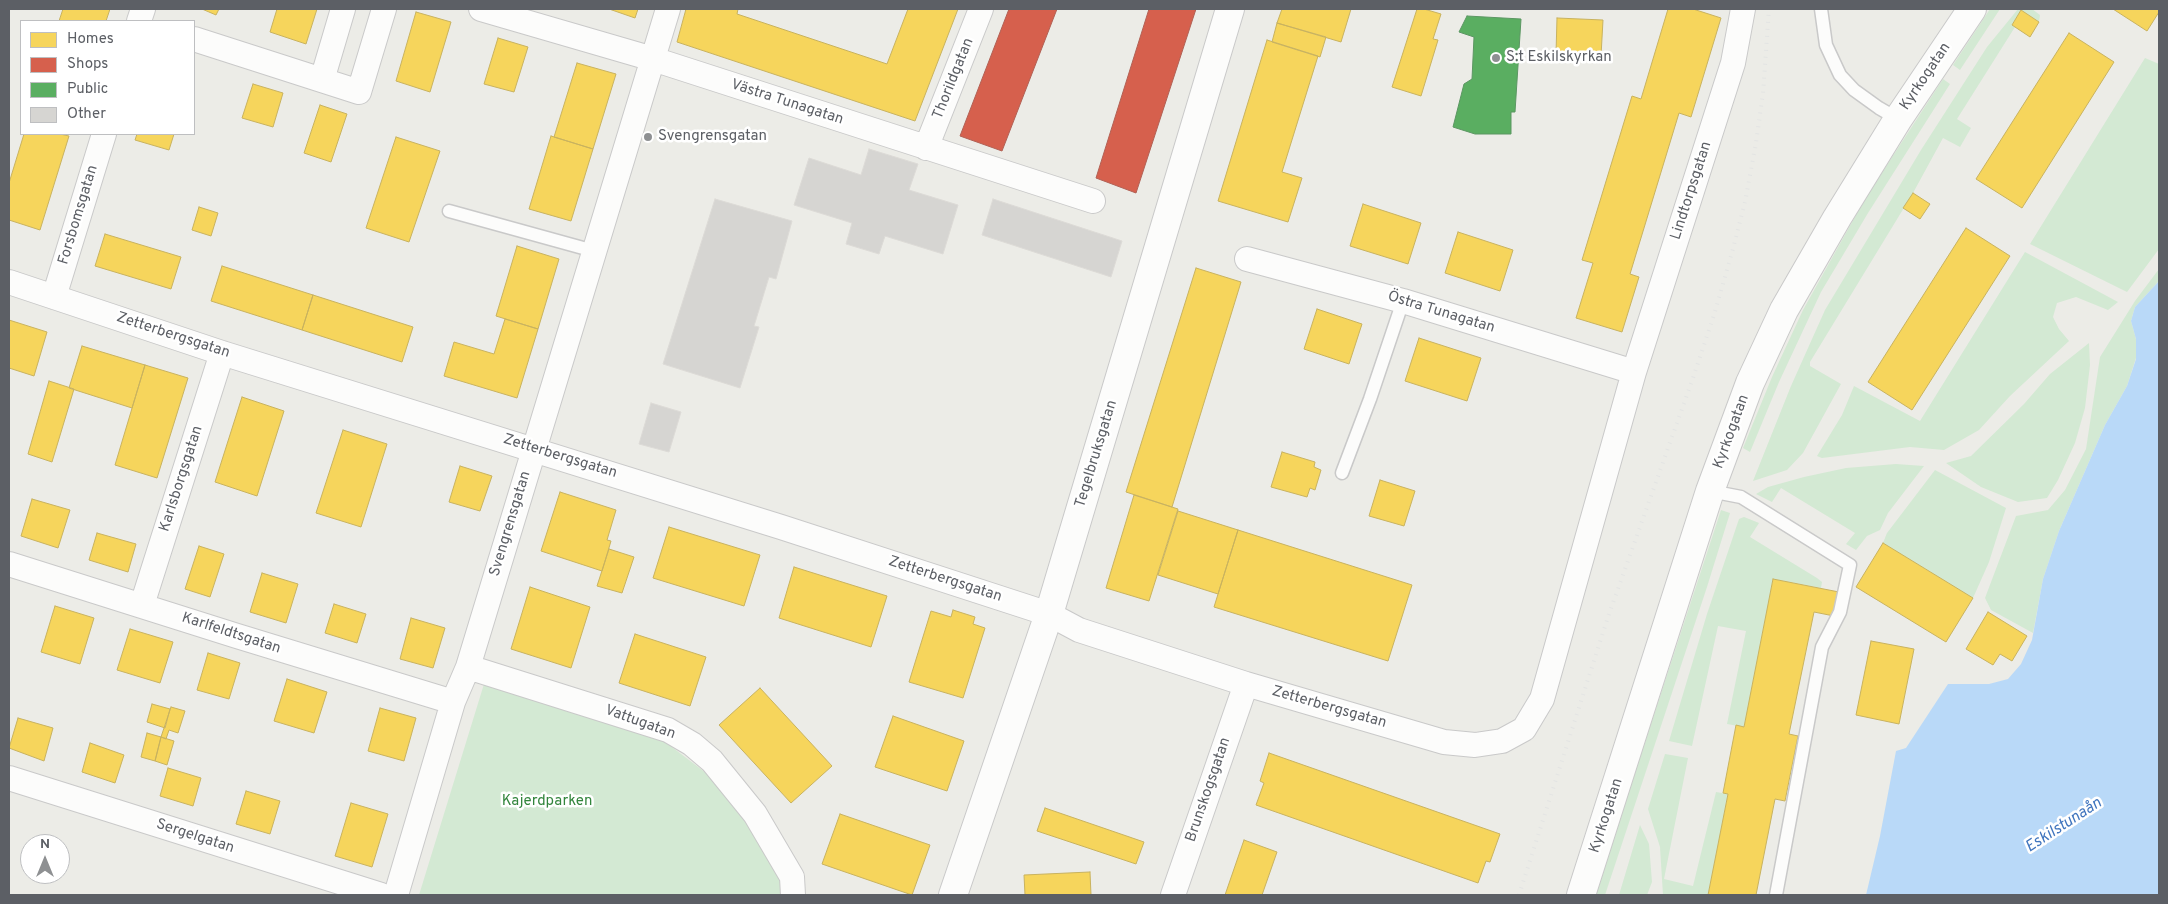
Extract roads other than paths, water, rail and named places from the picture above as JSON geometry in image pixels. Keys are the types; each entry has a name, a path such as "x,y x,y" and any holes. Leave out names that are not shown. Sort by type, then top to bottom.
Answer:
{"street":[{"path":"322,80 343,9"},
{"path":"195,39 359,92 384,9"},
{"name":"Västra Tunagatan","path":"481,9 653,60 1092,201"},
{"name":"Svengrensgatan","path":"396,895 453,702 468,667 668,9"},
{"name":"Thorildgatan","path":"926,148 981,9"},
{"name":"Tegelbruksgatan","path":"952,895 1049,614 1230,9"},
{"name":"Lindtorpsgatan","path":"1634,372 1733,63 1743,9"},
{"name":"Kyrkogatan","path":"1581,895 1710,491 1750,382 1784,310 1837,218 1898,119 1972,9"},
{"name":"Forsbomsgatan","path":"54,297 104,135"},
{"name":"Östra Tunagatan","path":"1246,259 1403,301 1634,372"},
{"name":"Zetterbergsgatan","path":"9,282 222,353 533,449 1049,614 1079,630 1246,684 1444,742 1475,745 1502,741 1524,729 1542,699 1634,372"},
{"name":"Karlsborgsgatan","path":"142,605 222,353"},
{"name":"Karlfeldtsgatan","path":"9,564 453,702"},
{"name":"Vattugatan","path":"468,667 668,730 692,744 712,761 755,814 792,877 792,895"},
{"name":"Brunskogsgatan","path":"1173,895 1246,684"},
{"name":"Sergelgatan","path":"9,778 381,895"}],"lane":[{"path":"1822,9 1826,45 1840,75 1860,94 1898,119"},
{"path":"449,211 594,250"},
{"path":"1342,473 1370,399 1403,301"},
{"path":"1710,491 1741,497 1850,565 1840,612 1822,647 1776,895"}],"water":[{"name":"Eskilstunaån","path":"2159,281 2159,895 1866,895 1880,836 1896,751 1906,748 1948,684 1989,684 2008,679 2021,664 2032,640 2043,579 2059,531 2105,425 2127,386 2136,359 2136,339 2131,321 2135,307"}],"railway":[{"path":"1519,895 1608,617 1693,378 1733,249 1745,202 1756,143 1763,93 1769,9"}],"place":[{"name":"S:t Eskilskyrkan","path":"1496,58"},
{"name":"Svengrensgatan","path":"648,137"}],"park label":[{"name":"Kajerdparken","path":"547,802"}]}
